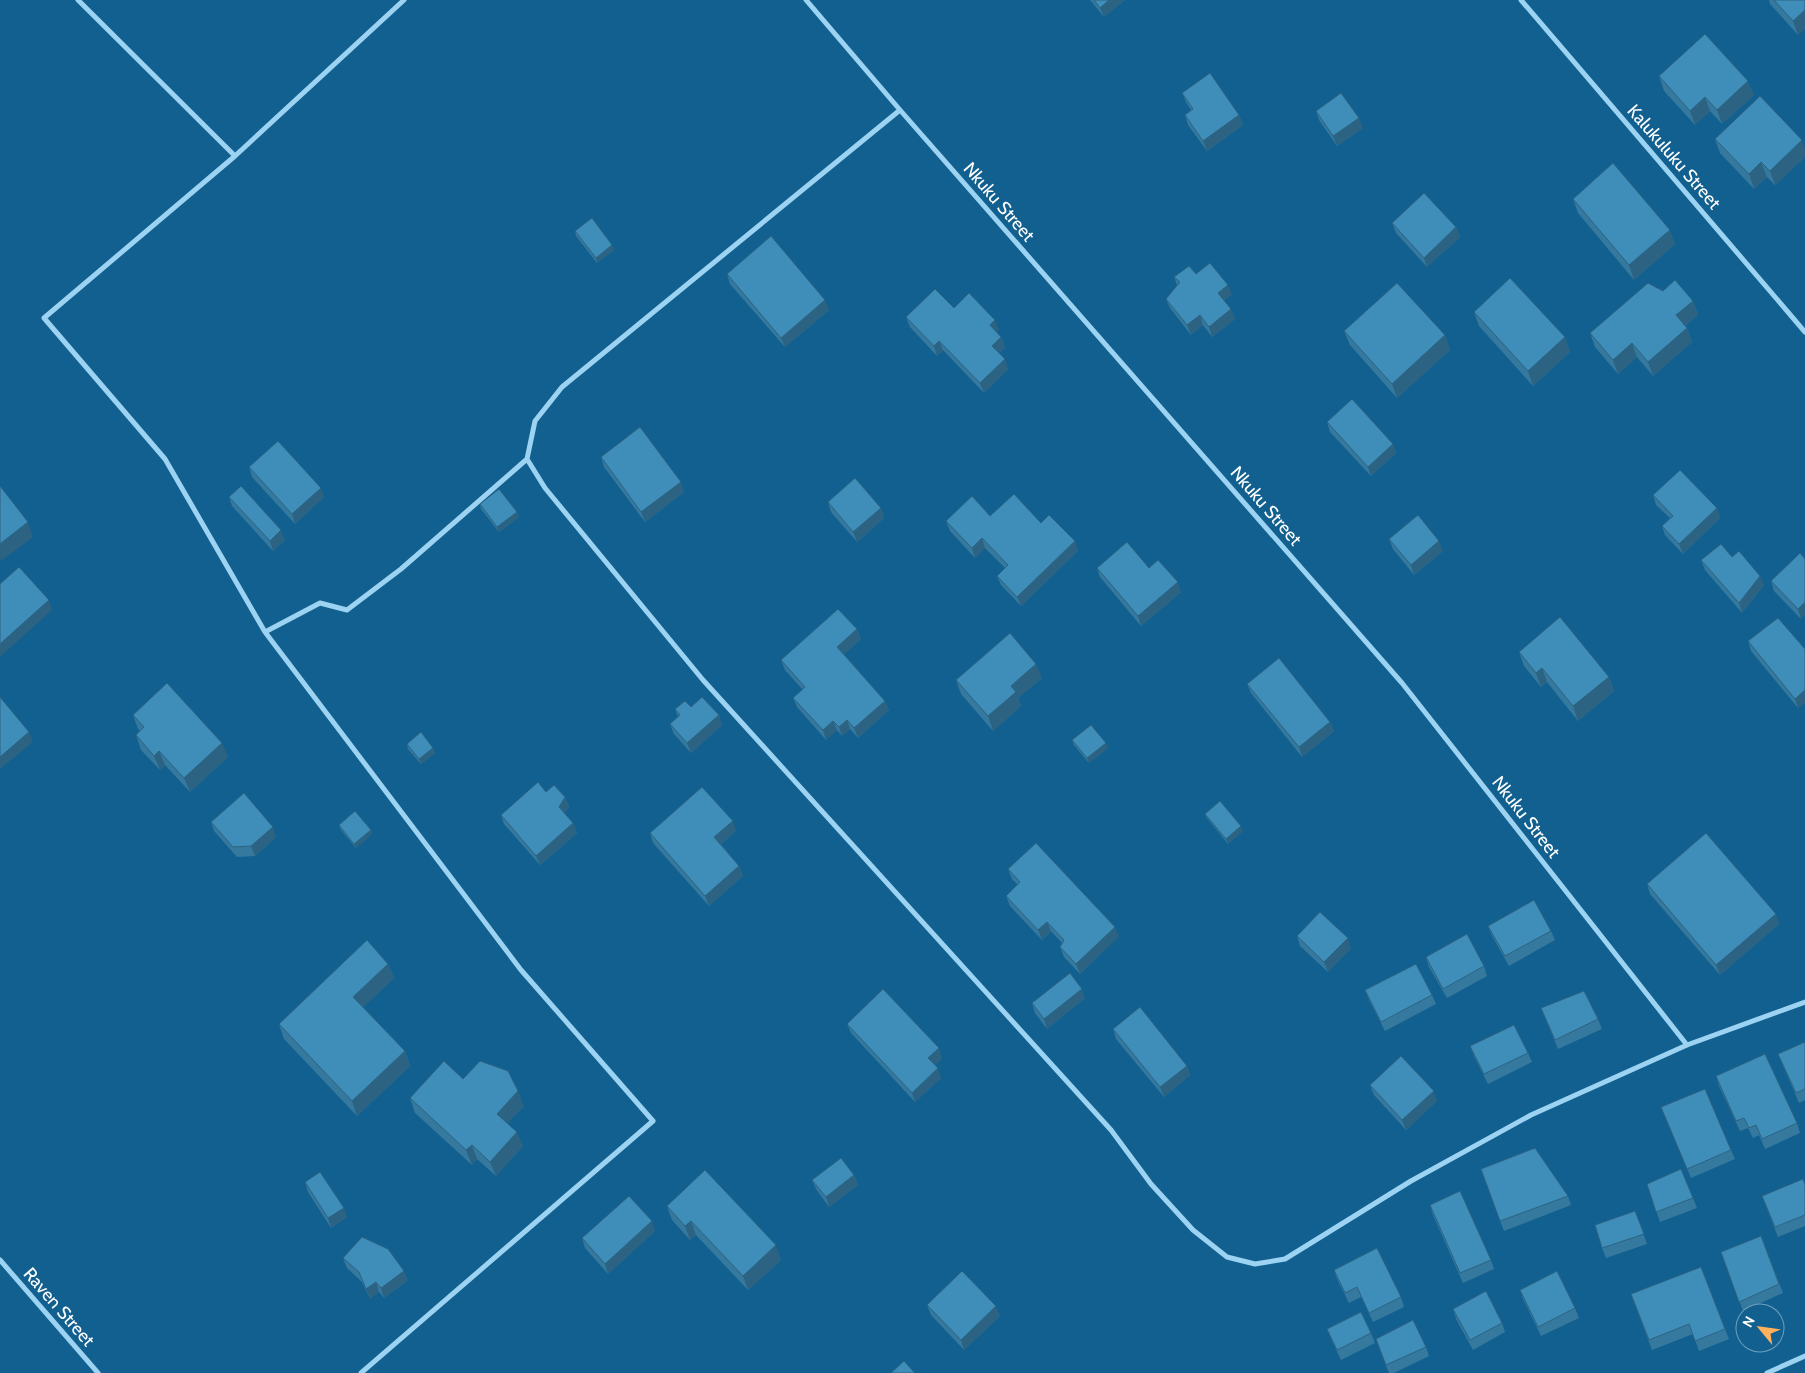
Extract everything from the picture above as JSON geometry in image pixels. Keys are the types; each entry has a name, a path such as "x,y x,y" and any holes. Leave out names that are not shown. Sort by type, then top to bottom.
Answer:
{"street":[{"path":"78,0 235,156"},
{"path":"361,1373 653,1121 521,970 265,632 165,459 44,318 235,156 404,0"},
{"name":"Nkuku Street","path":"806,0 1402,683 1687,1045"},
{"name":"Kalukuluku Street","path":"1521,0 1805,332"},
{"path":"265,632 320,603 347,610 401,569 527,459 535,421 562,387 900,110"},
{"path":"527,459 545,488 703,680 1111,1130 1151,1184 1192,1230 1227,1257 1254,1264 1285,1259 1411,1181 1532,1115 1687,1045 1805,1002"},
{"name":"Raven Street","path":"0,1260 98,1373"},
{"path":"1769,1373 1805,1356"}],"building":[{"path":"1094,0 1109,0 1100,8"},
{"path":"1774,0 1805,0 1805,10 1793,21"},
{"path":"1705,34 1748,81 1717,110 1705,97 1690,111 1659,76"},
{"path":"1210,73 1239,115 1203,141 1185,115 1193,109 1182,93"},
{"path":"1341,93 1359,118 1333,136 1316,111"},
{"path":"1760,96 1802,140 1770,171 1761,162 1749,174 1715,139"},
{"path":"1613,163 1670,230 1629,265 1573,199"},
{"path":"1424,193 1456,227 1424,258 1392,223"},
{"path":"592,218 612,245 596,258 575,231"},
{"path":"771,236 825,300 781,338 727,274"},
{"path":"1210,263 1228,285 1218,293 1231,309 1209,327 1200,315 1187,325 1166,299 1180,282 1174,277 1189,266 1196,274"},
{"path":"1510,278 1565,337 1528,371 1474,312"},
{"path":"1675,280 1693,301 1676,315 1687,328 1648,362 1632,343 1613,360 1590,333 1648,283 1663,291"},
{"path":"1397,283 1445,335 1392,384 1344,331"},
{"path":"935,289 954,308 969,293 995,320 990,325 1001,337 992,346 1005,359 980,383 939,341 934,346 906,317"},
{"path":"1352,399 1393,444 1368,467 1327,422"},
{"path":"640,427 681,482 641,512 601,457"},
{"path":"278,441 321,488 292,514 249,467"},
{"path":"1680,470 1717,508 1679,544 1662,526 1673,516 1653,495"},
{"path":"855,478 881,508 853,532 828,502"},
{"path":"0,486 28,522 0,544"},
{"path":"241,486 281,530 270,541 229,497"},
{"path":"499,489 517,512 497,527 480,504"},
{"path":"1014,494 1041,523 1049,515 1075,541 1017,597 997,576 1008,565 982,538 972,548 946,521 972,496 990,516"},
{"path":"1418,515 1439,541 1411,565 1389,539"},
{"path":"1127,542 1149,568 1158,560 1178,582 1138,616 1097,568"},
{"path":"1721,544 1732,557 1739,551 1760,576 1739,603 1701,560"},
{"path":"1800,553 1805,559 1805,602 1798,609 1771,581"},
{"path":"19,567 49,600 0,644 0,584"},
{"path":"838,609 857,629 837,647 885,701 854,728 847,720 839,727 833,721 823,730 793,698 805,687 781,660"},
{"path":"1560,617 1609,677 1573,706 1542,668 1536,673 1519,652"},
{"path":"1778,618 1805,649 1805,690 1795,699 1748,641"},
{"path":"1010,633 1036,664 1011,686 1016,692 988,716 956,680"},
{"path":"1279,658 1330,722 1299,747 1247,684"},
{"path":"167,683 222,743 184,778 159,751 154,756 136,735 144,727 133,715"},
{"path":"0,697 29,732 0,757"},
{"path":"702,697 719,715 687,743 670,724 680,715 675,709 685,701 691,707"},
{"path":"1091,725 1106,743 1087,758 1072,740"},
{"path":"421,732 433,748 419,759 407,744"},
{"path":"538,782 546,792 554,785 565,797 559,807 573,823 536,856 501,815"},
{"path":"702,787 733,821 714,837 739,866 705,896 650,833"},
{"path":"244,793 273,827 251,846 233,847 211,822"},
{"path":"1220,801 1241,826 1226,839 1205,814"},
{"path":"355,811 371,830 354,844 339,825"},
{"path":"1706,833 1776,914 1716,965 1647,884"},
{"path":"1036,843 1115,927 1076,964 1060,947 1064,940 1047,922 1038,930 1006,896 1020,882 1008,869"},
{"path":"1534,900 1551,931 1505,956 1488,926"},
{"path":"1320,912 1348,938 1324,962 1297,936"},
{"path":"1467,934 1484,966 1443,989 1426,957"},
{"path":"367,940 388,964 353,997 405,1051 352,1101 279,1024"},
{"path":"1416,964 1432,995 1381,1022 1365,990"},
{"path":"1070,973 1082,989 1044,1019 1032,1003"},
{"path":"883,989 939,1048 928,1058 938,1068 912,1093 847,1024"},
{"path":"1584,991 1598,1019 1555,1040 1541,1008"},
{"path":"1140,1007 1187,1066 1160,1087 1113,1029"},
{"path":"1514,1025 1528,1053 1484,1074 1470,1046"},
{"path":"1805,1042 1805,1089 1796,1093 1778,1054"},
{"path":"1765,1054 1797,1123 1762,1139 1756,1125 1749,1128 1744,1118 1736,1121 1716,1076"},
{"path":"1401,1056 1434,1091 1402,1120 1370,1085"},
{"path":"444,1061 463,1079 480,1061 508,1071 518,1091 497,1114 517,1132 490,1162 472,1145 466,1150 410,1098"},
{"path":"1705,1089 1731,1150 1687,1169 1661,1107"},
{"path":"1535,1148 1568,1196 1500,1221 1481,1169"},
{"path":"841,1158 854,1175 826,1197 812,1180"},
{"path":"1681,1169 1693,1198 1656,1212 1647,1184"},
{"path":"705,1170 776,1245 743,1276 691,1221 685,1226 667,1206"},
{"path":"320,1172 344,1208 328,1218 305,1182"},
{"path":"1803,1179 1805,1185 1805,1215 1775,1227 1762,1196"},
{"path":"1460,1191 1491,1260 1460,1273 1430,1205"},
{"path":"629,1196 652,1221 605,1264 582,1238"},
{"path":"1635,1211 1644,1234 1602,1248 1595,1225"},
{"path":"1761,1236 1779,1284 1739,1302 1721,1252"},
{"path":"362,1237 388,1249 404,1271 381,1288 376,1282 366,1289 359,1272 343,1258"},
{"path":"1377,1248 1401,1297 1369,1313 1357,1287 1345,1293 1334,1270"},
{"path":"1701,1267 1725,1329 1695,1341 1689,1324 1649,1340 1631,1294"},
{"path":"962,1271 996,1306 961,1340 927,1305"},
{"path":"1557,1271 1575,1308 1538,1327 1520,1290"},
{"path":"1486,1291 1502,1323 1470,1340 1453,1309"},
{"path":"1361,1312 1371,1333 1337,1350 1327,1329"},
{"path":"1413,1320 1426,1347 1386,1365 1376,1339"},
{"path":"904,1361 915,1373 891,1373"}]}
